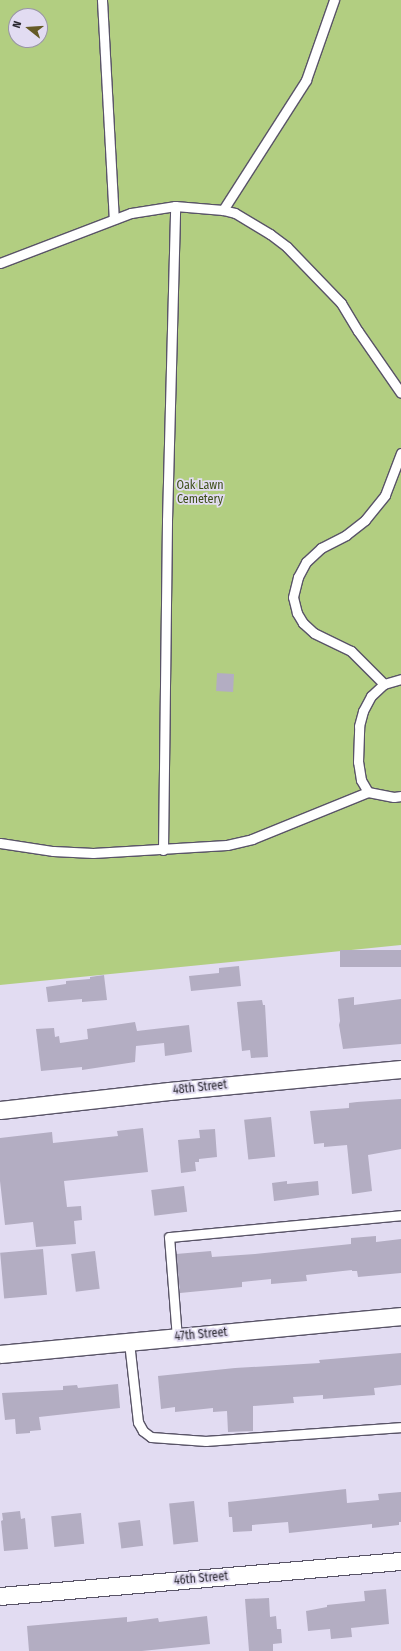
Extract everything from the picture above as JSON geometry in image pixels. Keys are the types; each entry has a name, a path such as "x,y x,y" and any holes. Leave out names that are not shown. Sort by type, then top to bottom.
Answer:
{"street":[{"name":"48th Street","path":"0,1110 169,1091 401,1069"},
{"name":"47th Street","path":"0,1354 401,1316"},
{"name":"46th Street","path":"0,1596 401,1561"}],"lane":[{"path":"102,0 114,219"},
{"path":"223,210 306,80 334,0"},
{"path":"164,850 167,520 175,206"},
{"path":"0,263 131,213 175,206 223,210 235,213 270,234 287,247 341,303 401,393"},
{"path":"384,684 352,651 314,633 303,623 297,612 293,597 298,577 306,562 321,548 346,535 365,520 381,500 394,473 401,453"},
{"path":"368,792 361,780 358,762 359,726 363,711 371,696 384,684 401,679"},
{"path":"0,843 53,850 93,853 227,846 252,839 368,792 394,797 401,796"},
{"path":"177,1338 169,1237 401,1215"},
{"path":"129,1342 138,1422 143,1431 151,1437 206,1441 401,1427"}],"green space":[{"name":"Oak Lawn Cemetery","path":"0,0 401,0 401,945 0,985"}],"building":[{"path":"217,673 234,674 233,692 216,691"},
{"path":"340,950 401,950 401,967 340,967"},
{"path":"239,966 241,986 191,991 189,976 219,973 219,968"},
{"path":"104,975 107,1000 82,1002 82,999 48,1002 46,987 66,984 66,981 90,979 90,977"},
{"path":"354,997 354,1005 401,999 401,1044 343,1049 339,1025 338,999"},
{"path":"262,1000 263,1005 265,1005 268,1057 251,1058 250,1050 242,1051 237,1002"},
{"path":"135,1022 137,1031 189,1025 192,1052 165,1056 164,1043 136,1046 135,1062 82,1070 82,1067 41,1071 36,1029 54,1028 55,1037 59,1036 60,1043 88,1039 87,1029"},
{"path":"401,1099 401,1149 368,1155 372,1191 352,1194 347,1145 324,1147 324,1143 314,1144 310,1111 349,1108 349,1103"},
{"path":"271,1117 275,1157 248,1160 244,1120"},
{"path":"143,1128 148,1172 64,1181 67,1207 81,1206 82,1220 74,1221 76,1244 36,1247 33,1222 5,1225 0,1181 0,1138 52,1132 53,1143 118,1136 117,1131"},
{"path":"215,1129 217,1157 199,1159 199,1162 195,1162 196,1171 181,1173 178,1140 200,1138 199,1130"},
{"path":"287,1181 287,1184 318,1181 319,1195 274,1201 272,1183"},
{"path":"184,1186 187,1212 154,1216 151,1190"},
{"path":"376,1236 376,1242 401,1239 401,1273 358,1277 357,1271 352,1270 306,1275 307,1281 271,1284 271,1279 242,1282 242,1287 180,1293 176,1254 211,1251 212,1257 255,1254 351,1244 351,1238"},
{"path":"43,1249 47,1295 4,1299 0,1253"},
{"path":"95,1251 100,1289 76,1292 71,1254"},
{"path":"401,1353 401,1385 374,1388 375,1395 323,1399 323,1395 293,1397 294,1403 253,1406 253,1431 228,1432 227,1411 213,1412 213,1408 175,1412 175,1407 161,1409 158,1376 235,1368 320,1363 319,1360"},
{"path":"118,1384 120,1408 39,1417 41,1430 30,1431 30,1433 16,1434 15,1419 5,1420 2,1393 63,1390 63,1386 77,1385 78,1388"},
{"path":"346,1489 347,1503 379,1500 378,1494 401,1492 401,1522 399,1522 399,1525 372,1528 372,1524 289,1533 288,1522 252,1525 252,1531 233,1532 232,1517 229,1517 228,1502"},
{"path":"194,1501 198,1542 173,1544 169,1504"},
{"path":"20,1511 21,1519 25,1518 28,1549 4,1551 1,1521 3,1520 2,1513"},
{"path":"81,1513 84,1544 54,1547 51,1516"},
{"path":"140,1520 143,1546 121,1548 118,1523"},
{"path":"386,1589 389,1624 351,1628 352,1637 331,1639 330,1629 308,1631 306,1611 327,1607 327,1605 365,1601 364,1591"},
{"path":"269,1598 270,1617 276,1616 277,1629 281,1629 282,1643 273,1644 273,1651 249,1651 245,1599"},
{"path":"207,1616 210,1644 142,1651 29,1651 27,1626 127,1617 127,1622 158,1618 159,1622"}]}
